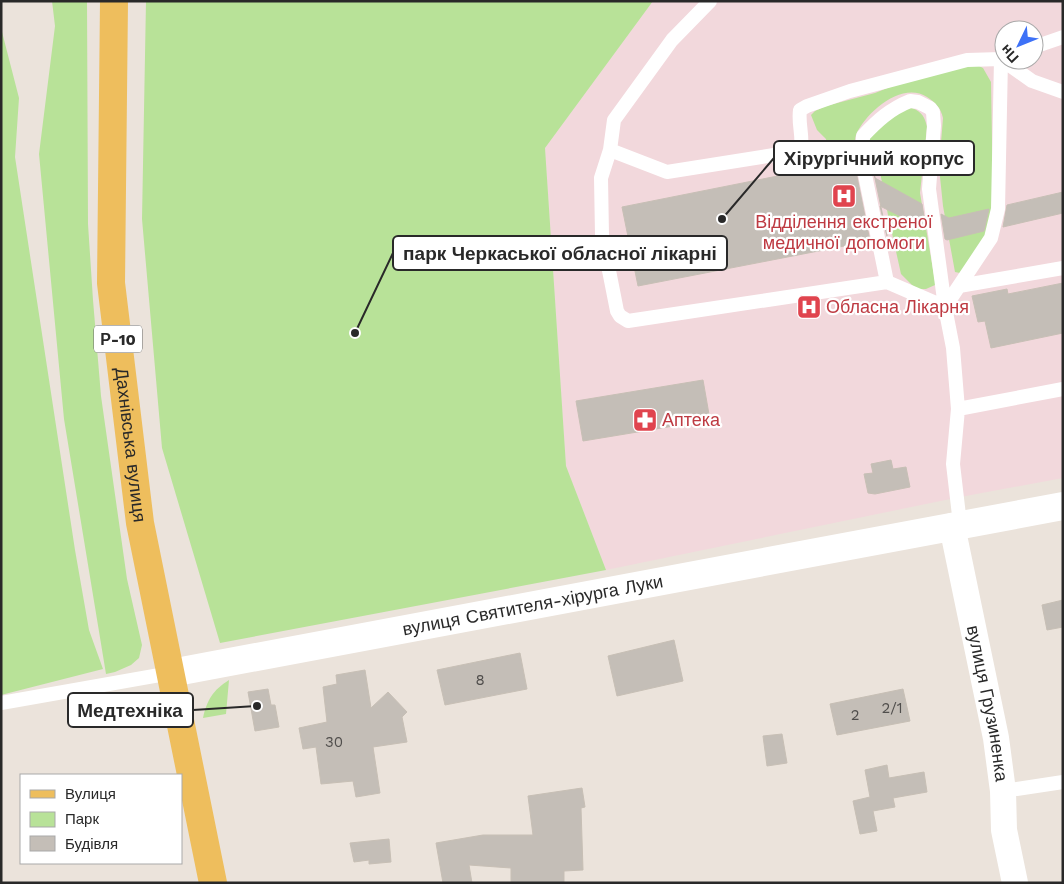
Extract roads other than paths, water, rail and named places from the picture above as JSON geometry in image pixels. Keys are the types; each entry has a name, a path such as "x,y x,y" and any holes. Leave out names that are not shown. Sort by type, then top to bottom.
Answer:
{"main road":[{"name":"Дахнівська вулиця","path":"114,1 111,284 140,523 213,883"}],"street":[{"name":"вулиця Святителя-хірурга Луки","path":"171,673 1063,506"},
{"name":"вулиця Грузиненка","path":"956,525 996,738 1003,791 1004,830 1014,883"}],"lane":[{"path":"710,1 672,40 614,120 610,150 601,178 602,235 617,311 620,316 628,321 887,282 946,307"},
{"path":"1044,44 1063,37"},
{"path":"610,150 667,172 793,152 801,149 802,140 798,119 800,110 807,106 850,91 967,60 994,59"},
{"path":"946,307 991,238 998,209 1002,70"},
{"path":"1017,70 1032,81 1063,92"},
{"path":"887,282 862,160 863,136 881,117 896,107 910,101 918,102 930,108 933,112 934,126 929,189 952,348 958,410 953,464 956,525"},
{"path":"959,286 1063,268"},
{"path":"958,410 1063,389"},
{"name":"вулиця Святителя-хірурга Луки","path":"1,703 171,673"},
{"path":"1003,791 1063,782"}],"place":[{"name":"Відділення екстреної медичної допомоги","path":"844,196"},
{"name":"Хірургічний корпус","path":"722,219"},
{"name":"Обласна Лікарня","path":"809,307"},
{"name":"парк Черкаської обласної лікарні","path":"355,333"},
{"name":"Аптека","path":"645,420"},
{"name":"Медтехніка","path":"257,706"}]}
